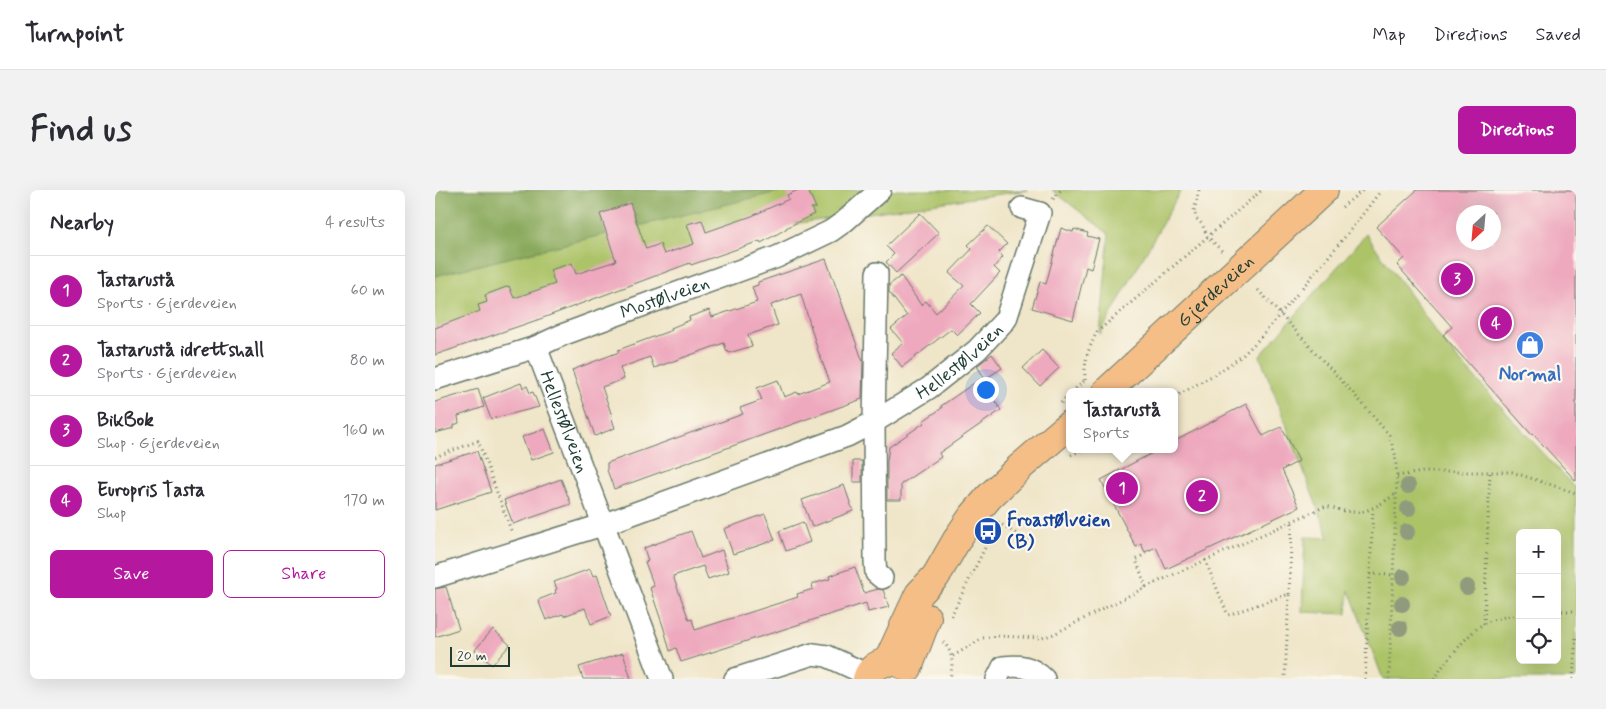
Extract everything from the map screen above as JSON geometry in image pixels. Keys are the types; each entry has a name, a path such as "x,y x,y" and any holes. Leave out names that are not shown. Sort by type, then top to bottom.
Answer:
{"main road":[{"name":"Gjerdeveien","path":"1110,388 1324,190"},
{"path":"889,672 933,601 936,576 959,536 989,497 1066,428"}],"street":[{"name":"Mostølveien","path":"435,379 536,347 588,325 715,281 795,250 845,222 880,190"},
{"name":"Hellestølveien","path":"435,577 512,556 602,525 847,436 875,422 929,388 947,374 977,350 1006,318 1040,212 1022,208"},
{"path":"877,273 875,561 876,573 882,578"},
{"name":"Hellestølveien","path":"536,347 662,679"},
{"path":"735,679 785,671 813,654 889,672"},
{"path":"997,679 1003,667 1024,666 1036,671 1044,679"}],"path":[{"path":"1199,190 1194,211 1197,219 1207,236 1222,250"},
{"path":"1076,388 1085,380 1084,364 1088,350 1097,332 1262,190"},
{"path":"1178,395 1223,370 1242,356 1262,336 1349,232 1380,191"},
{"path":"1258,290 1389,435 1395,454 1397,476 1389,679"},
{"path":"435,457 478,441 512,556"},
{"path":"1484,624 1490,471"},
{"path":"1397,476 1423,472 1512,472 1576,493"},
{"path":"953,656 983,638 996,636 1042,638 1054,634 1205,560 1326,506 1343,511 1360,512 1373,509 1397,494"},
{"path":"1365,679 1373,509"},
{"path":"948,622 1002,514"},
{"path":"1285,679 1292,521"},
{"path":"998,522 1034,545"},
{"path":"1146,588 1136,560 1153,548"},
{"path":"1205,560 1228,615 1289,594"},
{"path":"1370,574 1393,575"},
{"path":"1561,611 1576,611"},
{"path":"1434,679 1457,650 1484,624 1516,615"},
{"path":"1573,679 1576,635"},
{"path":"938,638 945,643 953,656 950,679"}],"green space":[{"path":"435,190 1028,190 758,229 435,344"},
{"path":"435,190 785,190 435,276"},
{"path":"1052,190 1181,190 1100,334 1109,234"},
{"path":"1366,234 1447,347 1573,486 1576,487 1576,679 1383,679 1349,590 1347,614 1302,612 1305,537 1329,538 1260,356"}],"building":[{"path":"798,190 808,190 816,208 811,208 814,214 761,243 760,241 691,265 690,263 540,319 435,355 435,328 480,311 478,305 487,302 485,295 509,286 514,298 555,284 550,270 572,263 576,274 616,261 600,214 630,203 646,249 660,244 664,254 694,244 687,224 702,220 706,232 752,216 789,199 787,195"},
{"path":"1417,190 1576,190 1576,481 1532,435 1443,335 1452,327 1397,265 1404,258 1376,227"},
{"path":"920,213 939,233 896,273 886,262 894,254 886,246"},
{"path":"988,226 1007,244 999,252 1003,257 994,267 1000,273 971,304 980,313 957,335 951,329 902,367 891,353 903,343 891,329 907,316 889,292 889,285 901,276 921,305 926,301 936,313 964,286 949,273 972,249 968,245"},
{"path":"1061,228 1073,232 1074,229 1088,233 1087,236 1099,239 1091,269 1086,267 1073,320 1032,308 1040,282 1046,284"},
{"path":"826,259 863,362 862,399 614,489 607,470 607,463 743,414 740,408 762,400 757,388 778,380 784,397 830,382 818,351 801,294 771,305 778,325 748,335 752,346 729,353 724,343 654,368 650,357 620,368 624,379 602,387 615,428 595,436 572,370 672,330 671,328 690,320 689,317 709,310 712,317 757,302 752,287 758,285 758,282"},
{"path":"1042,350 1059,368 1040,386 1023,368"},
{"path":"992,354 1002,368 985,379 977,366"},
{"path":"980,379 1001,410 939,453 941,457 901,484 901,500 887,500 889,447 924,423 923,421 942,408 941,406"},
{"path":"521,383 523,388 527,386 530,393 533,392 539,407 491,419 483,398"},
{"path":"478,389 484,407 458,416 459,423 454,425 454,428 435,433 435,402"},
{"path":"1246,404 1263,436 1281,427 1289,441 1299,461 1282,470 1299,507 1166,569 1156,547 1145,552 1141,544 1136,547 1101,480 1152,453 1178,453 1178,439"},
{"path":"545,429 554,452 531,460 522,437"},
{"path":"477,451 491,492 435,510 435,464"},
{"path":"853,461 862,461 862,482 853,482"},
{"path":"561,479 571,504 513,524 504,500"},
{"path":"844,485 853,511 812,527 802,500"},
{"path":"765,514 775,540 733,554 724,529"},
{"path":"803,522 810,542 786,551 779,531"},
{"path":"691,531 701,558 722,550 729,572 708,579 703,566 673,576 689,620 692,619 695,630 798,597 797,594 813,589 812,584 830,579 829,576 855,567 864,593 878,589 883,590 889,607 868,612 866,603 681,662 676,648 670,651 650,588 654,586 645,562 648,561 644,548"},
{"path":"590,569 593,576 597,575 611,616 591,624 585,608 546,620 538,600 556,593 555,590 557,589 554,582"},
{"path":"446,587 459,629 435,637 435,589"},
{"path":"493,629 510,645 492,665 475,650"},
{"path":"623,653 631,679 583,679 579,667"}],"place":[{"name":"BikBok","path":"1457,279"},
{"name":"Europris Tasta","path":"1496,323"},
{"name":"Normal","path":"1530,345"},
{"name":"Tastarustå","path":"1122,488"},
{"name":"Tastarustå idrettshall","path":"1202,496"},
{"name":"Froastølveien (B)","path":"988,531"}]}
